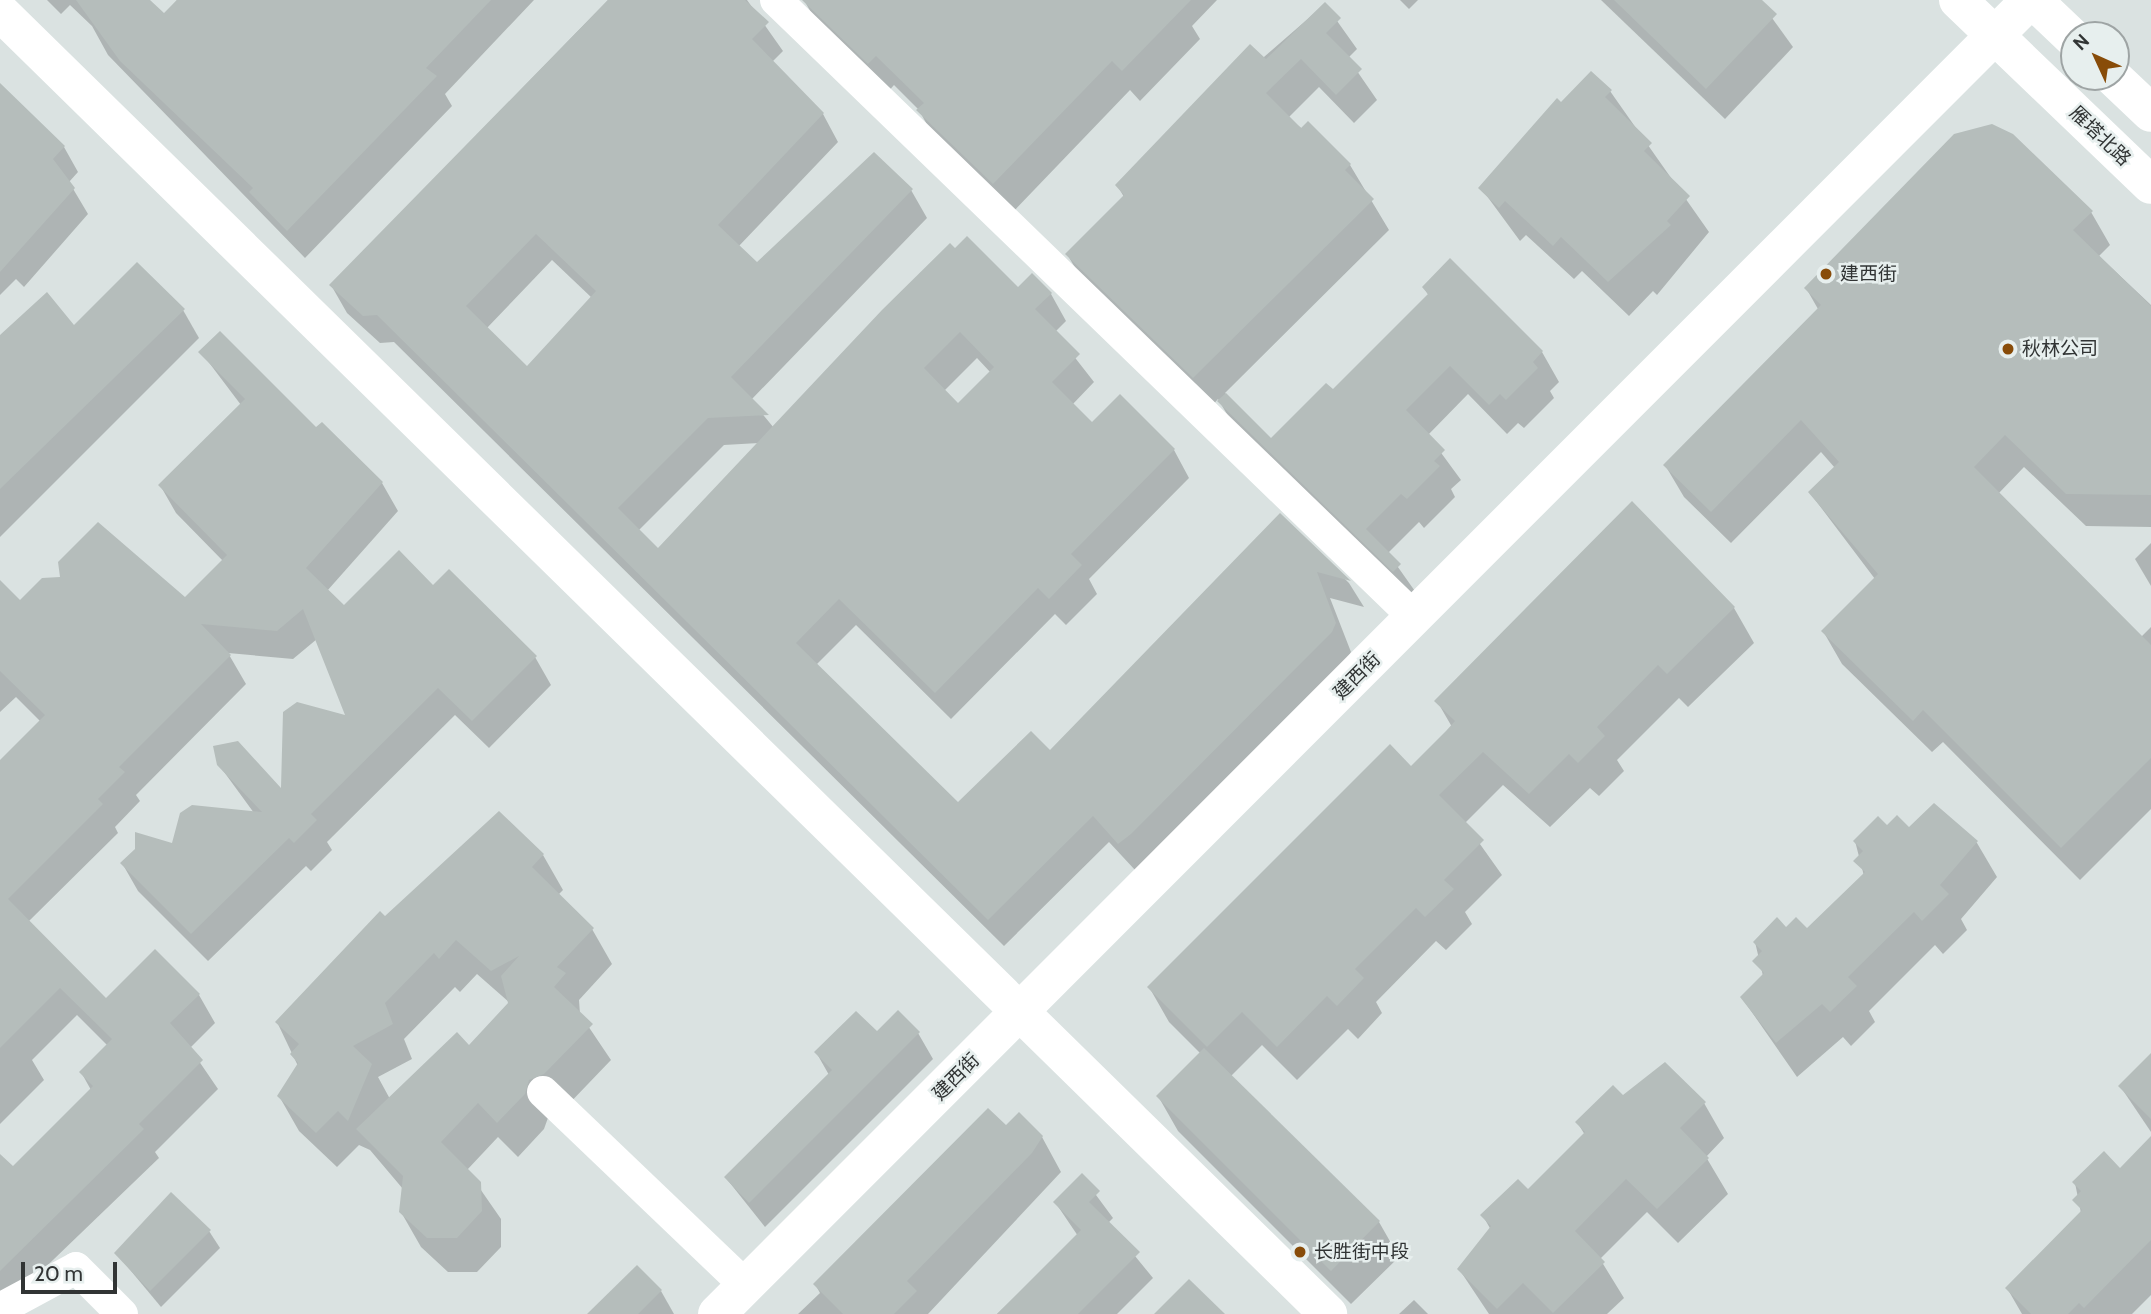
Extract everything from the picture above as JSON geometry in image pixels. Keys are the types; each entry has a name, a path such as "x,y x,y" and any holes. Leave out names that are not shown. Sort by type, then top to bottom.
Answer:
{"street":[{"path":"776,0 1416,618"},
{"name":"雁塔北路","path":"1958,0 2151,185"},
{"path":"2031,0 2060,27"},
{"name":"建西街","path":"717,1314 1416,618 2031,0"},
{"path":"0,12 1023,1010 1328,1314"},
{"path":"2128,91 2151,113"},
{"path":"543,1092 746,1286"},
{"path":"0,1309 76,1268 122,1314"}],"building":[{"path":"76,0 150,0 164,13 177,0 491,0 426,68 437,76 287,231 249,192 253,188 120,61"},
{"path":"608,0 745,0 769,22 752,39 824,113 718,225 757,262 874,152 913,189 731,377 769,415 708,418 618,508 658,548 882,310 950,243 955,248 967,236 1018,287 1032,273 1052,293 1035,309 1080,354 1052,382 1092,422 1120,394 1175,449 1071,554 1082,565 1049,599 1038,588 935,693 839,599 796,643 958,802 1031,731 1050,750 1280,513 1351,581 1317,572 1336,623 1332,632 1131,834 1118,844 1093,816 988,920 377,315 363,316 329,285","holes":["536,234 596,291 527,366 466,306","960,332 994,367 958,403 924,368"]},
{"path":"802,0 1191,0 1122,71 1112,61 993,184 916,110 924,103 876,56 868,64"},
{"path":"1614,0 1762,0 1777,14 1706,89"},
{"path":"1325,2 1341,18 1326,33 1362,69 1336,95 1301,59 1266,93 1301,128 1308,121 1351,164 1345,170 1374,199 1193,378 1065,254 1124,195 1115,185 1250,44 1266,59"},
{"path":"1591,71 1612,90 1605,97 1652,143 1644,151 1690,196 1667,221 1671,225 1608,282 1561,237 1553,246 1505,201 1499,208 1478,188 1557,98 1561,102"},
{"path":"0,83 65,146 53,159 75,188 0,272"},
{"path":"1992,124 2013,134 2093,211 2073,230 2151,306 2151,495 2066,494 2005,435 1974,467 2151,645 2151,758 2061,848 1923,710 1913,721 1821,631 1878,574 1808,492 1839,462 1801,420 1711,512 1663,465 1821,305 1804,288 1954,134"},
{"path":"1450,258 1543,351 1533,362 1538,368 1506,400 1500,394 1489,405 1450,366 1406,410 1445,450 1434,461 1440,466 1407,499 1401,494 1366,529 1401,564 1393,572 1217,401 1226,393 1271,438 1326,383 1333,389 1428,294 1422,287"},
{"path":"137,262 185,309 0,489 0,335 47,292 74,325"},
{"path":"220,331 316,427 322,422 383,482 306,568 344,605 399,550 433,585 449,569 537,656 472,721 438,688 311,814 317,820 294,843 289,838 191,934 120,863 135,849 135,832 172,843 180,813 192,805 262,812 217,765 213,746 238,741 281,788 283,712 297,702 345,715 303,609 277,631 201,624 231,655 119,767 125,772 98,799 103,804 8,899 106,998 155,949 200,994 170,1023 203,1060 139,1124 144,1129 0,1271 0,1154 13,1166 93,1086 79,1072 112,1039 60,988 0,1048 0,760 45,715 0,671 0,580 20,600 42,578 60,577 58,562 98,522 185,597 227,555 158,485 245,399 198,352"},
{"path":"1632,501 1735,607 1667,674 1658,665 1597,727 1605,736 1578,763 1569,754 1529,794 1483,752 1439,795 1484,840 1444,880 1454,889 1425,917 1416,908 1355,969 1364,978 1337,1006 1327,996 1277,1047 1242,1012 1207,1047 1147,987 1390,744 1411,766 1446,731 1455,721 1434,701"},
{"path":"1934,803 1978,841 1940,885 1949,894 1922,921 1914,912 1848,977 1857,986 1830,1012 1822,1004 1776,1043 1740,997 1764,973 1752,961 1762,951 1753,942 1777,917 1786,927 1796,917 1807,928 1865,872 1853,861 1863,851 1853,841 1878,816 1887,825 1897,815 1909,827"},
{"path":"499,811 544,854 532,867 594,928 557,967 566,973 554,987 593,1024 544,1074 529,1080 525,1094 497,1123 478,1103 441,1142 481,1182 482,1211 457,1238 427,1238 399,1212 403,1176 356,1129 457,1032 469,1045 508,1003 501,976 519,956 491,971 456,940 439,959 434,953 385,1003 393,1024 353,1046 372,1064 348,1121 338,1111 316,1133 277,1096 298,1063 290,1054 299,1044 275,1022 380,911 385,916"},
{"path":"898,1010 920,1032 749,1203 724,1177 832,1070 814,1052 856,1011 877,1031"},
{"path":"1204,1048 1380,1221 1331,1271 1156,1096"},
{"path":"2151,1053 2151,1119 2118,1086"},
{"path":"1665,1062 1706,1102 1680,1128 1709,1158 1657,1209 1626,1179 1575,1231 1605,1262 1553,1313 1523,1283 1497,1309 1457,1269 1491,1226 1480,1215 1518,1179 1528,1189 1585,1132 1575,1122 1613,1085 1623,1095"},
{"path":"988,1108 1006,1125 1019,1112 1043,1136 1032,1153 907,1281 917,1291 894,1314 843,1314 813,1284"},
{"path":"2151,1136 2151,1240 2084,1308 2079,1303 2068,1314 2031,1314 2005,1288 2082,1210 2072,1200 2081,1191 2072,1182 2104,1151 2120,1168"},
{"path":"1082,1173 1100,1191 1089,1202 1140,1252 1078,1314 997,1314 1081,1230 1053,1202"},
{"path":"171,1192 211,1230 150,1291 114,1253"},
{"path":"637,1265 662,1290 638,1314 587,1314"},
{"path":"1189,1279 1225,1314 1154,1314"}],"place":[{"name":"建西街","path":"1826,274"},
{"name":"秋林公司","path":"2008,349"},
{"name":"长胜街中段","path":"1300,1252"}]}
